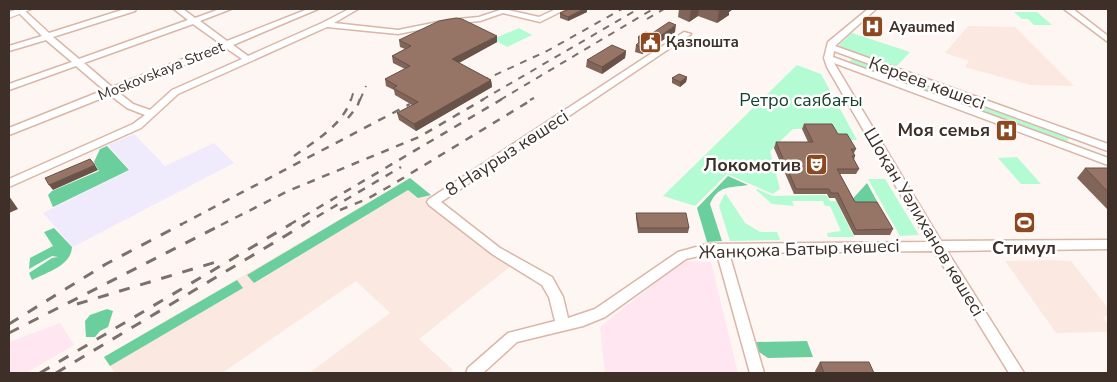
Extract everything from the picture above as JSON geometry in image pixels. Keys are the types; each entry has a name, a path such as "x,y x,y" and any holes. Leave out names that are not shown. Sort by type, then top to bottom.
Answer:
{"main road":[{"path":"9,15 22,9"}],"street":[{"path":"22,9 46,36 111,91 130,106 152,114"},
{"path":"9,49 132,9"},
{"path":"178,9 247,59"},
{"path":"9,87 227,9"},
{"name":"Moskovskaya Street","path":"9,132 314,9"},
{"path":"9,183 137,126 175,92 325,25 354,9"},
{"path":"325,25 398,32 448,22 480,19 503,11 540,20 562,9"},
{"path":"830,49 872,9"},
{"path":"1068,9 1108,40"},
{"name":"8 Наурыз көшесі","path":"563,325 556,297 547,281 496,251 433,202 687,34"},
{"name":"Кереев көшесі","path":"830,49 1108,148"},
{"name":"Кереев көшесі","path":"830,49 1108,162"},
{"name":"Шоқан Уәлиханов көшесі","path":"830,49 834,73 937,245 1017,373"},
{"name":"Жанқожа Батыр көшесі","path":"473,373 513,337 563,325 600,313 687,253 722,249 1108,244"},
{"path":"722,249 757,373"}],"shaded area":[{"path":"968,26 1015,27 1074,86 1030,85 965,67 969,61 945,53"},
{"path":"134,134 165,166 214,143 234,163 73,247 43,213 130,170 108,145"},
{"path":"410,178 431,195 431,208 511,266 419,339 453,370 450,373 309,373 390,313 356,281 222,373 115,373 104,357"},
{"path":"683,261 711,262 738,373 605,373 600,327"},
{"path":"1005,261 1071,261 1108,308 1108,316 1103,317 1108,324 1108,332 1056,333"},
{"path":"60,323 74,345 26,373 9,373 9,342"}],"green space":[{"path":"1014,12 1037,12 1052,25 1034,25 1028,19 1022,19"},
{"path":"519,28 532,35 507,47 493,39"},
{"path":"852,33 910,52 894,69 840,49 839,45"},
{"path":"853,58 891,72 886,77 848,63"},
{"name":"Ретро саябағы","path":"797,65 821,74 857,140 847,140 831,128 793,129 770,151 780,189 773,194 727,174 695,206 663,196"},
{"path":"899,75 940,90 935,96 894,80"},
{"path":"950,93 1070,136 1066,144 945,99"},
{"path":"107,146 129,170 53,207 48,195 52,191 99,171 94,162 100,149"},
{"path":"1017,157 1041,184 1021,184 998,158"},
{"path":"728,176 748,185 725,188 713,198 710,204 722,241 707,242 697,208"},
{"path":"410,178 431,195 418,198 408,190 254,283 247,275"},
{"path":"868,179 885,179 919,235 900,236"},
{"path":"867,183 878,203 848,204"},
{"path":"757,189 773,196 826,195 830,201 836,201 854,237 828,237 827,233 841,231 830,206 825,206 823,201 792,201 794,206 772,204"},
{"path":"726,194 745,223 760,232 777,232 780,240 730,241 719,206"},
{"path":"54,228 72,247 71,254 57,268 32,280 29,273 52,258 58,257 52,256 29,269 30,258 53,246 44,232"},
{"path":"237,280 243,288 110,366 104,357"},
{"path":"107,309 113,311 108,327 100,331 95,337 86,337 85,321 90,315"},
{"path":"807,341 813,357 768,358 759,352 756,342"}],"building":[{"path":"569,9 584,9 568,17 560,13"},
{"path":"456,18 497,36 452,59 491,80 414,124 397,113 418,102 393,88 397,86 385,79 410,66 392,56 411,46 399,40 439,21"},
{"path":"669,22 676,25 643,48 636,45 641,41 638,37 646,32 651,34"},
{"path":"612,45 626,51 602,67 587,60"},
{"path":"679,74 687,77 680,82 672,78"},
{"name":"Локомотив","path":"804,124 832,124 838,134 847,134 856,149 851,149 855,156 852,156 859,169 837,169 855,202 877,202 893,229 856,230 838,193 831,193 829,189 796,189 776,142 813,142"},
{"path":"90,159 95,165 49,185 45,178"},
{"path":"1085,168 1108,168 1108,192"},
{"path":"636,213 686,213 689,228 639,228"},
{"path":"820,362 869,362 874,373 824,373"}],"railway":[{"path":"482,81 547,51 622,9"},
{"path":"482,100 638,9"},
{"path":"500,100 653,9"},
{"path":"647,19 664,9"},
{"path":"360,100 366,86"},
{"path":"351,100 355,87"},
{"path":"530,100 534,98"},
{"path":"294,156 335,125 342,117 351,99"},
{"path":"348,118 357,107 360,99"},
{"path":"221,225 288,191 419,137 484,99"},
{"path":"289,225 502,99"},
{"path":"340,210 367,199 390,186 533,99"},
{"path":"180,225 410,104"},
{"path":"303,225 401,167"},
{"path":"9,324 106,264 182,224"},
{"path":"9,333 223,224"},
{"path":"40,373 291,224"},
{"path":"56,373 305,224"},
{"path":"77,304 216,262"}],"place":[{"name":"Ayaumed","path":"873,27"},
{"name":"Қазпошта","path":"650,42"},
{"name":"Моя семья","path":"1006,130"},
{"name":"Локомотив","path":"817,165"},
{"name":"Стимул","path":"1024,223"}]}
